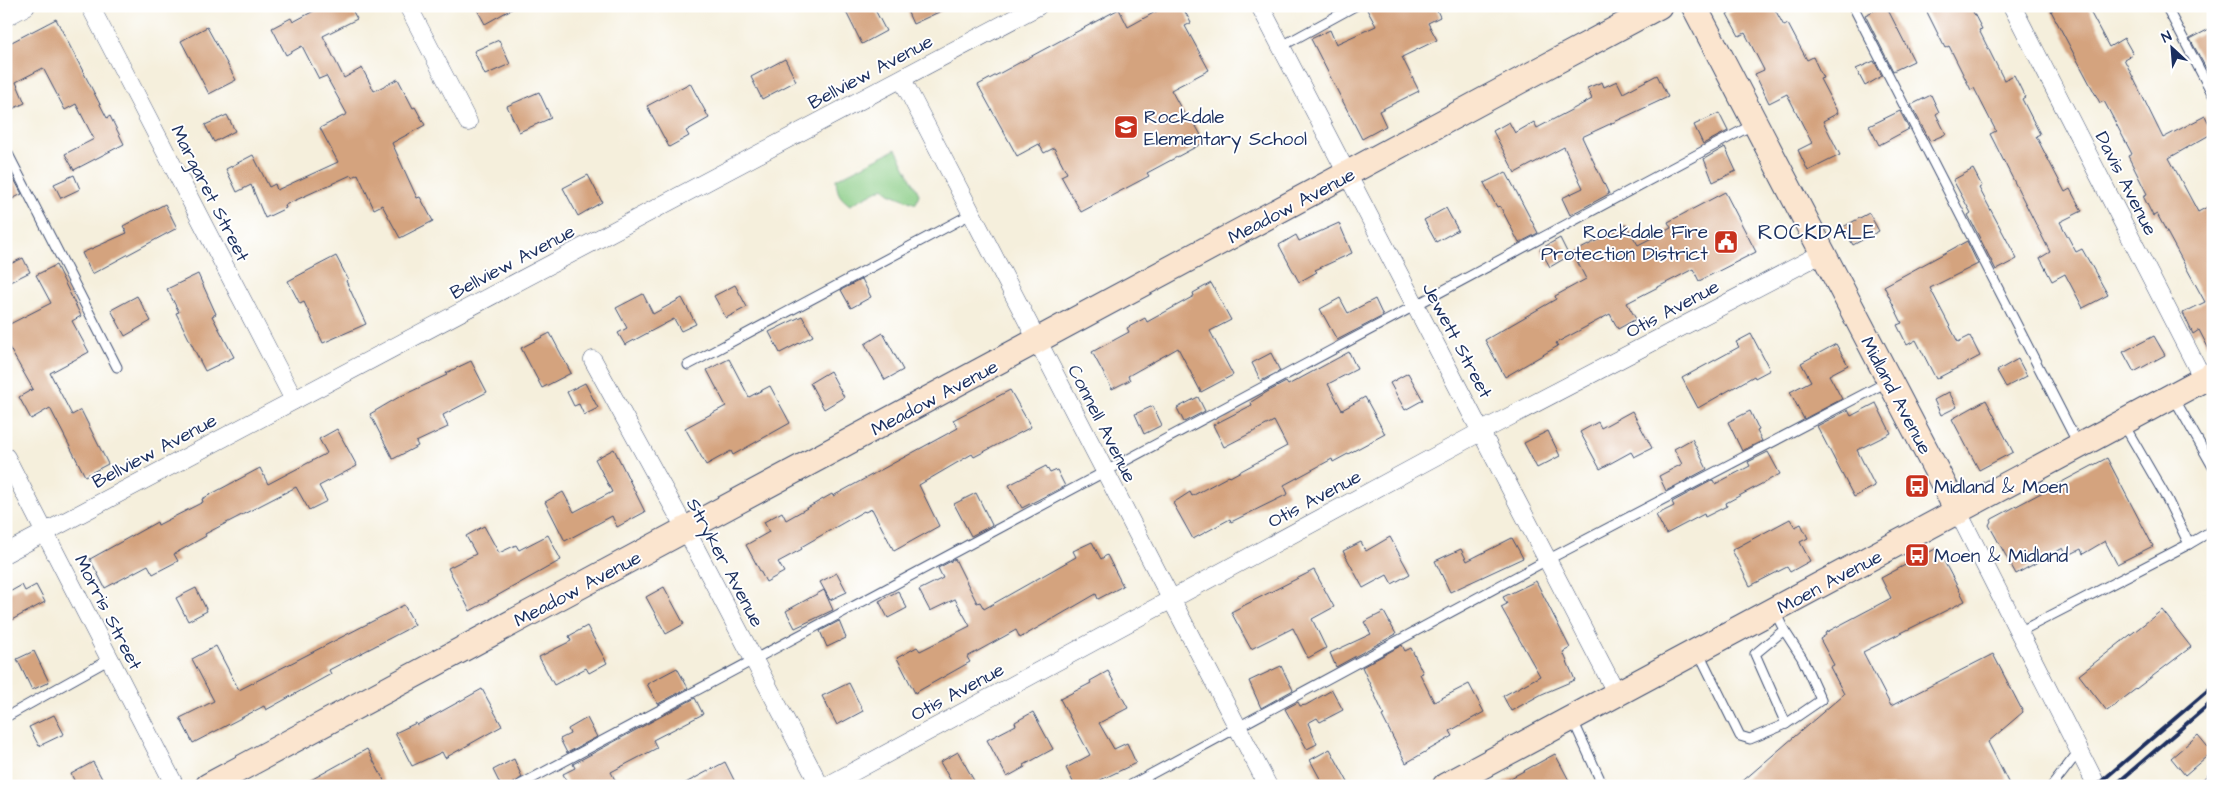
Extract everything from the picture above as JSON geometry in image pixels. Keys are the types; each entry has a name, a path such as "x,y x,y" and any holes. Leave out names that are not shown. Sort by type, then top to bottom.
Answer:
{"street":[{"path":"6,17 26,6"},
{"name":"Margaret Street","path":"90,6 294,400"},
{"path":"408,6 468,122"},
{"name":"Bellview Avenue","path":"6,552 1038,6"},
{"name":"Jewett Street","path":"1260,6 1347,176 1549,559 1617,694"},
{"name":"Meadow Avenue","path":"208,786 1347,176 1660,6"},
{"name":"Midland Avenue","path":"1694,6 1958,512 2097,786"},
{"name":"Davis Avenue","path":"2012,6 2208,376"},
{"name":"Connell Avenue","path":"902,79 1036,342 1268,786"},
{"name":"Otis Avenue","path":"827,786 1482,432 1823,253"},
{"name":"Stryker Avenue","path":"593,360 686,530 820,786"},
{"name":"Moen Avenue","path":"1445,786 1698,651 1779,620 1958,512 2208,376"},
{"name":"Morris Street","path":"6,457 175,786"}],"lane":[{"path":"1282,46 1355,6"},
{"path":"1853,6 2080,446"},
{"path":"2166,6 2213,96"},
{"path":"518,786 1755,123"},
{"path":"6,150 117,367"},
{"path":"688,364 971,214"},
{"path":"1129,786 1549,559 1889,380"},
{"path":"2173,395 2213,467"},
{"path":"2123,422 2167,499 2190,544"},
{"path":"2019,632 2190,544 2213,530"},
{"path":"1698,651 1740,736 1750,739 1786,724 1822,700 1802,658 1779,620 1755,654 1786,724"},
{"path":"6,717 110,659"},
{"path":"1572,718 1603,786"},
{"path":"2052,786 2079,751"},
{"path":"2203,786 2213,777"}],"green space":[{"path":"896,149 919,194 916,204 889,193 884,187 850,205 843,200 838,191 836,179"}],"building":[{"path":"323,6 350,6 357,19 323,36 344,78 362,68 374,91 398,79 413,108 415,107 425,125 392,143 417,198 420,197 433,221 400,238 382,205 374,209 358,174 352,177 351,175 285,205 286,208 265,218 251,185 237,192 226,169 253,155 269,187 275,184 277,190 338,162 320,128 347,114 326,76 319,79 302,46 286,55 272,28 291,18 293,22"},
{"path":"475,6 517,6 485,24"},
{"path":"843,6 873,6 886,31 862,44"},
{"path":"905,6 952,6 913,24"},
{"name":"Rockdale Elementary School","path":"1155,6 1182,6 1191,23 1185,26 1209,70 1171,90 1189,123 1193,121 1205,142 1147,173 1149,176 1081,212 1061,176 1067,173 1054,148 1044,153 1039,144 1017,156 978,85 1119,9 1128,27 1157,11"},
{"path":"1365,6 1435,6 1440,17 1428,23 1437,40 1402,57 1419,91 1379,111 1386,126 1362,139 1311,39 1330,30 1336,44 1376,26"},
{"path":"1742,6 1773,6 1784,26 1788,24 1807,60 1813,57 1823,78 1820,79 1838,113 1823,121 1840,155 1808,171 1798,150 1812,143 1787,94 1769,103 1755,74 1764,70 1745,33 1739,36 1727,14"},
{"path":"1886,6 1914,61 1893,71 1865,15"},
{"path":"1924,6 1970,6 1982,29 1979,30 2004,80 2014,75 2025,97 2022,99 2040,134 2036,136 2065,192 2070,189 2082,211 2060,222 2076,252 2082,249 2108,295 2083,308 2065,274 2052,281 2040,258 2050,252 1990,134 1996,131 1974,88 1971,90 1949,46 1945,48"},
{"path":"2059,6 2087,6 2109,47 2124,38 2133,54 2124,59 2163,138 2205,116 2213,131 2213,133 2169,158 2198,212 2213,204 2213,357 2199,330 2193,334 2183,313 2205,302 2157,214 2153,216 2143,196 2147,194 2128,156 2132,154 2104,101 2100,103 2051,11"},
{"path":"56,19 107,118 110,116 124,144 74,170 65,154 94,139 76,104 65,110 43,68 16,82 25,103 6,112 6,45"},
{"path":"207,27 236,80 209,94 181,41"},
{"path":"2213,27 2213,81 2190,39"},
{"path":"499,40 510,64 485,75 474,51"},
{"path":"785,59 796,81 762,99 751,77"},
{"path":"1874,61 1882,76 1865,86 1856,69"},
{"path":"1657,75 1668,97 1582,137 1609,194 1570,215 1562,198 1583,188 1564,147 1515,173 1493,131 1509,122 1515,133 1534,122 1537,128 1592,99 1587,88 1602,82 1604,87 1617,81 1623,93"},
{"path":"690,83 709,118 686,131 689,136 669,147 647,106"},
{"path":"539,92 551,118 519,132 507,106"},
{"path":"1931,95 1939,112 1936,114 1946,134 1930,141 1911,105"},
{"path":"1900,111 1909,129 1879,145 1869,126"},
{"path":"1719,113 1728,131 1703,144 1694,125"},
{"path":"227,115 235,131 214,142 205,125"},
{"path":"1725,147 1736,171 1713,182 1704,159"},
{"path":"6,164 22,194 6,202"},
{"path":"1973,169 1982,186 1979,188 2017,259 1996,270 1968,215 1971,213 1953,180"},
{"path":"1506,172 1538,233 1519,243 1500,206 1497,207 1484,183"},
{"path":"74,175 80,189 61,198 54,184"},
{"path":"588,175 602,202 578,216 563,188"},
{"path":"1725,192 1756,252 1699,281 1693,269 1627,303 1636,319 1618,329 1610,314 1556,343 1558,346 1505,377 1485,340 1556,299 1555,296 1586,279 1573,253 1626,225 1638,245 1671,228 1668,222"},
{"path":"165,204 177,228 92,274 82,253 127,233 123,226"},
{"path":"1446,208 1458,230 1436,242 1424,220"},
{"path":"1869,213 1879,231 1853,245 1843,227"},
{"path":"1339,223 1352,253 1315,270 1317,272 1299,282 1279,245 1296,235 1299,241"},
{"path":"1560,238 1569,256 1550,267 1540,249"},
{"path":"1967,241 1978,264 1930,288 1958,342 1970,336 1980,356 1936,379 1916,340 1907,345 1897,325 1902,323 1884,286"},
{"path":"336,256 348,279 346,281 366,324 323,343 304,302 300,304 288,281"},
{"path":"23,258 30,272 6,284 6,266"},
{"path":"56,265 81,316 72,321 89,352 50,373 72,415 81,410 108,464 85,476 50,408 31,419 19,397 33,389 6,342 6,326 51,303 36,275"},
{"path":"198,274 216,314 212,316 234,357 205,371 176,313 179,312 167,289"},
{"path":"862,279 871,297 851,308 841,290"},
{"path":"1211,283 1231,320 1210,331 1233,375 1201,392 1178,348 1128,376 1130,380 1112,389 1092,352 1129,332 1127,328 1145,318 1147,322 1194,296 1193,293"},
{"path":"735,285 747,307 726,318 714,296"},
{"path":"643,294 653,314 682,298 696,324 681,331 674,319 625,345 618,333 627,328 616,308"},
{"path":"137,296 151,321 125,336 111,310"},
{"path":"1340,298 1348,313 1375,299 1383,316 1337,340 1320,309"},
{"path":"802,316 813,336 780,353 769,332"},
{"path":"550,333 571,373 542,388 521,348"},
{"path":"883,333 903,370 885,380 865,344"},
{"path":"1751,334 1770,370 1755,378 1754,376 1698,408 1682,378 1739,347 1736,342"},
{"path":"2154,336 2165,355 2134,372 2123,352"},
{"path":"1836,344 1848,365 1829,375 1842,399 1804,419 1790,392 1811,381 1801,363"},
{"path":"1349,352 1357,369 1328,384 1342,410 1365,397 1385,434 1333,462 1332,459 1284,485 1288,494 1231,522 1230,519 1193,539 1173,503 1190,492 1192,496 1230,477 1287,446 1274,421 1224,447 1213,425 1252,405 1251,402 1267,392 1286,382 1288,385"},
{"path":"1271,353 1280,371 1261,381 1252,363"},
{"path":"729,359 749,397 770,386 790,423 733,455 731,451 706,465 685,428 726,406 707,370"},
{"path":"2018,359 2027,376 2006,387 1997,371"},
{"path":"471,361 487,392 443,415 448,427 416,442 418,446 393,459 370,414 399,397 447,375 446,373"},
{"path":"830,371 844,397 824,409 810,383"},
{"path":"1408,373 1423,400 1405,410 1390,383"},
{"path":"585,383 598,408 584,415 579,404 574,406 567,392"},
{"path":"1010,390 1031,427 974,457 972,454 919,485 939,526 894,551 872,509 864,511 778,562 784,572 766,582 746,545 769,532 764,522 782,512 786,520 832,494 833,496 958,428 953,420"},
{"path":"1949,392 1957,407 1941,415 1934,400"},
{"path":"1198,397 1205,411 1184,422 1177,408"},
{"path":"1986,400 2013,452 1979,470 1952,419"},
{"path":"1876,403 1891,433 1857,450 1875,486 1854,497 1817,426 1848,410 1851,416"},
{"path":"1153,406 1162,425 1144,434 1135,414"},
{"path":"1632,411 1652,448 1634,457 1631,452 1600,469 1580,432 1598,422 1601,428"},
{"path":"1750,411 1762,441 1742,451 1728,422"},
{"path":"337,429 357,466 319,486 327,501 309,510 296,487 205,534 206,536 174,554 178,561 153,574 148,565 105,588 90,559 157,522 158,525 203,502 202,499 260,468 268,484 327,453 319,439"},
{"path":"1548,431 1560,456 1537,468 1524,443"},
{"path":"1692,439 1707,469 1666,491 1659,476 1682,464 1674,449"},
{"path":"614,449 645,512 617,527 612,516 565,541 545,502 563,492 574,512 612,492 595,459"},
{"path":"1768,452 1780,474 1726,503 1727,506 1705,517 1704,514 1666,534 1656,515 1674,506 1672,502 1713,480 1715,484 1750,466 1748,462"},
{"path":"2107,458 2153,546 2117,564 2105,541 2083,554 2081,549 2067,556 2063,548 2016,574 1989,525 1992,519"},
{"path":"1046,466 1050,473 1057,470 1065,486 1022,508 1009,485"},
{"path":"976,493 992,525 971,536 954,504"},
{"path":"1790,519 1795,527 1801,524 1808,538 1800,542 1810,561 1790,572 1787,567 1750,586 1732,550"},
{"path":"484,526 499,553 516,545 519,550 548,535 561,560 470,611 448,568 476,554 466,536"},
{"path":"1390,537 1410,574 1392,584 1387,575 1363,588 1343,551 1361,542 1366,551"},
{"path":"1512,538 1523,558 1450,592 1435,561 1461,549 1467,561"},
{"path":"1092,542 1101,559 1107,555 1123,586 1098,599 1096,594 1020,638 1016,630 967,657 970,662 915,693 897,658 917,647 920,651 970,626 955,599 930,611 919,590 943,578 938,568 955,559 977,603 980,602 984,609 1076,557 1073,551"},
{"path":"1937,548 1965,601 1863,652 1891,706 1993,654 2023,712 1988,742 2010,786 1737,786 1844,694 1830,667 1834,665 1820,639 1826,635 1825,633 1891,598 1881,578"},
{"path":"1314,570 1334,607 1312,619 1326,648 1308,658 1293,628 1251,649 1231,612"},
{"path":"837,573 847,592 830,600 820,582"},
{"path":"1536,581 1570,648 1563,652 1575,680 1542,694 1511,711 1503,696 1540,676 1501,607 1507,604 1503,597"},
{"path":"22,585 25,591 36,585 45,602 6,623 6,594"},
{"path":"664,587 684,624 666,634 646,597"},
{"path":"196,588 207,611 188,621 176,598"},
{"path":"824,590 833,610 795,628 786,611"},
{"path":"898,591 907,608 888,618 879,601"},
{"path":"404,605 415,625 329,670 331,674 266,710 264,706 193,743 180,718 214,701 192,659 216,646 239,690"},
{"path":"2162,610 2191,647 2107,711 2079,675"},
{"path":"1384,612 1396,634 1336,667 1330,653 1371,634 1364,622"},
{"path":"839,621 846,638 827,647 820,631"},
{"path":"587,626 607,663 589,673 586,668 554,685 539,657 571,641 569,636"},
{"path":"1402,645 1405,651 1411,648 1423,673 1420,674 1434,702 1469,684 1484,712 1450,731 1453,736 1406,763 1382,716 1384,715 1362,667"},
{"path":"34,651 49,682 32,690 17,659"},
{"path":"1281,666 1293,690 1261,708 1249,681"},
{"path":"677,668 688,688 658,704 647,684"},
{"path":"1108,671 1128,708 1099,723 1114,749 1127,743 1136,763 1088,786 1075,786 1066,768 1090,755 1060,699 1091,683 1090,681"},
{"path":"849,683 863,711 837,725 822,696"},
{"path":"482,689 502,726 445,758 442,752 412,766 395,733 416,723 417,725"},
{"path":"1332,690 1343,710 1320,722 1317,718 1308,723 1317,744 1307,749 1285,709 1298,702 1300,706 1306,705"},
{"path":"695,698 703,714 653,740 657,748 611,772 618,786 569,786 563,774 575,768 573,764"},
{"path":"1033,712 1053,749 1007,777 987,740 1016,725 1015,722"},
{"path":"54,715 64,734 39,746 29,727"},
{"path":"587,718 597,737 567,753 560,739 570,734 568,729"},
{"path":"2198,735 2212,752 2185,775 2171,758"},
{"path":"367,749 387,786 300,786"},
{"path":"1330,749 1350,786 1324,786 1310,760"},
{"path":"958,752 977,786 954,786 940,762"},
{"path":"1555,754 1572,786 1496,786"},
{"path":"514,759 522,777 511,786 501,786 493,770"},
{"path":"93,762 106,786 77,786 71,774"},
{"path":"725,762 737,786 680,786"}],"railway":[{"path":"2096,786 2213,686"},
{"path":"2114,786 2213,701"}],"place":[{"name":"Rockdale Elementary School","path":"1126,127"},
{"name":"Rockdale Fire Protection District","path":"1726,242"},
{"name":"Midland & Moen","path":"1917,486"},
{"name":"Moen & Midland","path":"1917,555"}],"district":[{"name":"ROCKDALE","path":"1817,232"}]}
